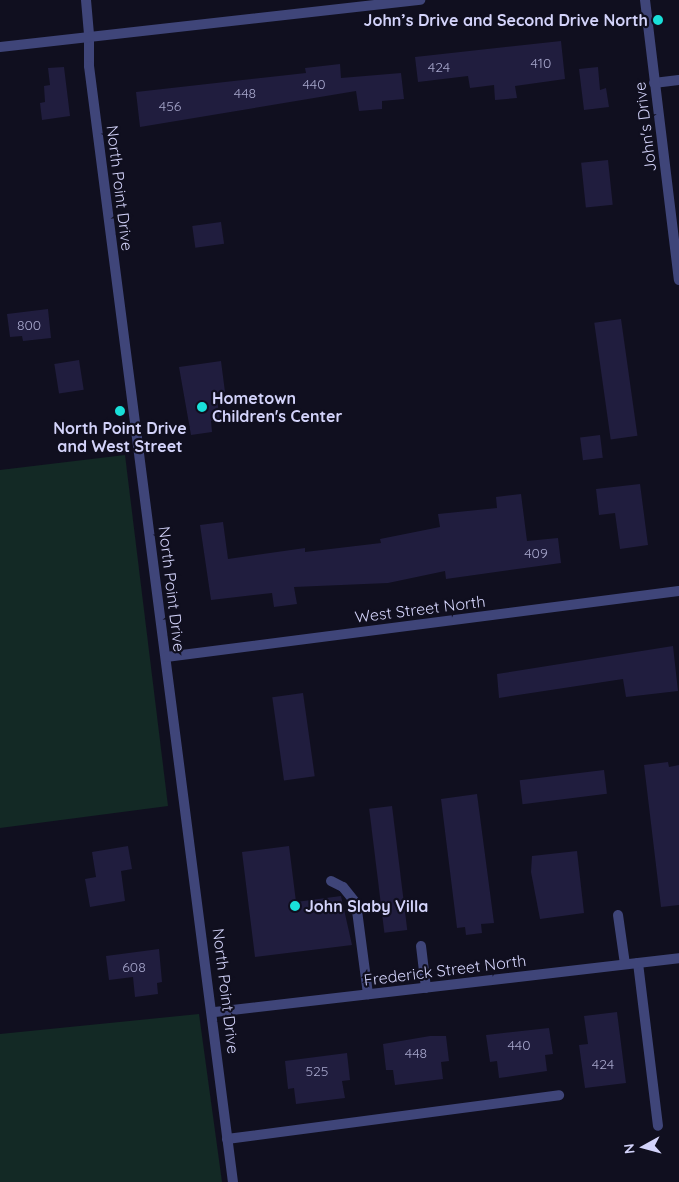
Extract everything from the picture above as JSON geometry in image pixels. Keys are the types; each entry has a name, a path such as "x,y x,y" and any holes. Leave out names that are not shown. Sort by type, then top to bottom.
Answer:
{"street":[{"name":"North Point Drive","path":"86,0 89,66 214,1012 233,1182"},
{"path":"0,47 420,0"},
{"name":"John's Drive","path":"645,0 654,83 678,258 679,280"},
{"path":"654,83 679,80"},
{"name":"West Street North","path":"166,657 679,591"},
{"path":"331,881 347,890 356,903 368,994"},
{"path":"618,916 625,964"},
{"path":"421,946 426,988"},
{"name":"Frederick Street North","path":"214,1012 679,958"},
{"path":"638,963 658,1126"},
{"path":"227,1139 558,1095"}],"green space":[{"path":"125,455 168,806 0,828 0,470"},
{"path":"199,1014 222,1182 0,1182 0,1034"}],"building":[{"path":"561,41 565,79 515,86 517,98 495,100 494,85 470,88 468,76 418,82 415,57"},
{"path":"340,64 341,78 401,73 404,99 382,101 382,109 359,111 356,91 140,127 136,92 306,73 305,68"},
{"path":"64,67 70,116 42,120 40,103 45,102 44,86 50,85 48,68"},
{"path":"598,67 600,90 606,88 609,107 584,110 579,69"},
{"path":"608,160 613,205 586,208 581,163"},
{"path":"221,222 224,244 195,248 192,226"},
{"path":"48,309 51,338 23,341 22,336 10,337 7,314"},
{"path":"621,319 637,436 611,440 594,323"},
{"path":"79,360 84,390 59,394 54,364"},
{"name":"Hometown Children's Center","path":"221,361 225,392 216,393 220,420 211,421 212,432 191,435 179,367"},
{"path":"600,435 603,458 583,460 580,437"},
{"path":"640,484 648,545 620,549 615,513 599,515 596,489"},
{"path":"521,494 527,541 558,538 561,563 446,579 445,571 388,583 294,587 297,604 274,607 272,593 211,600 200,525 223,522 228,559 305,548 305,552 381,543 380,539 440,527 438,514 497,508 496,497"},
{"path":"673,646 678,691 626,697 623,679 499,698 497,674"},
{"path":"303,693 315,776 284,780 272,697"},
{"path":"668,762 669,767 679,765 679,905 661,907 644,765"},
{"path":"604,770 607,794 523,804 520,780"},
{"path":"477,794 494,923 481,924 482,933 466,935 465,927 457,928 441,799"},
{"path":"392,806 407,930 384,933 369,809"},
{"path":"128,846 132,869 121,871 125,901 90,907 85,879 96,877 92,852"},
{"name":"John Slaby Villa","path":"289,846 296,902 341,896 352,945 255,957 242,852"},
{"path":"577,851 584,913 540,919 531,872 532,856"},
{"path":"159,949 162,982 157,983 158,994 135,997 133,977 109,980 106,956"},
{"path":"617,1012 626,1083 585,1088 579,1045 588,1044 584,1016"},
{"path":"549,1028 553,1054 545,1055 547,1071 499,1078 497,1061 490,1062 486,1035"},
{"path":"430,1036 446,1036 449,1061 441,1062 443,1079 395,1085 393,1070 386,1070 383,1044"},
{"path":"347,1053 350,1080 342,1081 345,1098 296,1104 294,1088 288,1089 285,1061"}],"place":[{"name":"John’s Drive and Second Drive North","path":"658,20"},
{"name":"Hometown Children's Center","path":"202,407"},
{"name":"North Point Drive and West Street","path":"120,411"},
{"name":"John Slaby Villa","path":"295,906"}]}
